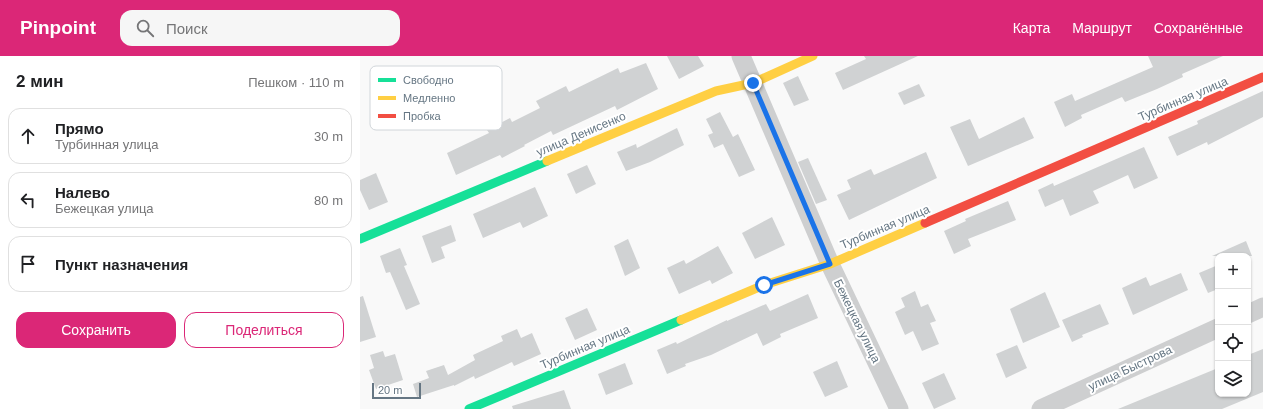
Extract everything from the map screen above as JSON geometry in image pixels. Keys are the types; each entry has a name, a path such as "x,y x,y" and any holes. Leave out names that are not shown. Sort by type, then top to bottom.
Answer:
{"street":[{"name":"Бежецкая улица","path":"741,56 830,264 899,409"},
{"name":"улица Денисенко","path":"360,239 716,91 753,83 813,56"},
{"name":"Турбинная улица","path":"469,409 764,285 830,264 1263,77"},
{"path":"1251,313 1263,307"},
{"name":"улица Быстрова","path":"1041,409 1215,329"}],"building":[{"path":"667,56 698,56 704,66 679,79"},
{"path":"864,56 918,56 843,90 835,73 866,59"},
{"path":"1148,56 1223,56 1182,74 1183,77 1157,89 1125,102 1122,97 1081,115 1082,118 1065,127 1054,102 1072,94 1075,101 1153,67"},
{"path":"646,63 658,89 617,110 615,106 553,135 551,131 502,158 500,155 456,175 447,153 489,133 487,130 502,130 502,122 510,118 512,122 540,108 536,101 566,86 569,92 618,68 620,73"},
{"path":"798,76 809,100 794,106 783,83"},
{"path":"919,84 925,96 904,105 898,93"},
{"path":"1263,91 1263,117 1208,145 1207,142 1177,156 1168,137 1198,124 1197,121"},
{"path":"720,112 733,137 738,134 755,170 739,177 723,144 714,148 708,135 713,133 706,119"},
{"path":"1024,117 1034,138 968,166 950,127 970,119 979,139"},
{"path":"677,128 684,145 650,162 626,171 617,152 636,144 637,148"},
{"path":"1144,147 1158,178 1134,189 1128,175 1093,191 1099,203 1070,216 1063,199 1045,207 1038,190 1053,183 1054,186"},
{"path":"926,152 937,178 849,220 837,195 851,189 847,180 871,169 874,175"},
{"path":"808,158 827,200 816,204 798,162"},
{"path":"587,165 596,184 576,194 567,174"},
{"path":"376,173 388,202 369,210 360,190 360,180"},
{"path":"535,187 548,216 523,228 520,222 483,238 473,214"},
{"path":"1008,201 1016,220 968,239 971,246 954,254 944,231 966,221 965,219"},
{"path":"772,217 785,245 755,259 742,233"},
{"path":"451,225 456,241 441,247 445,258 432,263 422,236"},
{"path":"628,239 640,268 625,276 614,246"},
{"path":"1246,241 1251,253 1219,253"},
{"path":"718,246 733,273 712,284 710,280 679,294 667,268 684,260 686,264"},
{"path":"400,248 407,265 404,266 420,304 406,310 390,272 386,273 380,256"},
{"path":"1215,266 1215,290 1208,293 1199,273"},
{"path":"1181,273 1188,290 1133,315 1122,288 1146,277 1150,286"},
{"path":"915,291 921,307 928,304 936,321 930,323 939,344 922,351 913,331 905,335 895,312 905,307 901,298"},
{"path":"1045,292 1060,327 1023,343 1010,309"},
{"path":"808,294 818,318 780,334 781,337 763,346 757,333 711,355 685,364 686,366 667,374 657,350 676,342 677,344 727,320 766,304 770,311"},
{"path":"363,296 376,337 360,342 360,297"},
{"path":"1100,304 1109,324 1082,335 1083,337 1072,342 1062,320"},
{"path":"587,308 597,330 575,340 565,318"},
{"path":"517,329 521,338 532,333 541,354 514,366 512,362 475,379 474,376 454,386 417,397 413,384 429,378 426,371 444,365 448,375 475,360 473,355 503,341 501,336"},
{"path":"1017,345 1027,368 1006,378 996,354"},
{"path":"1263,349 1263,392 1251,397 1251,361 1251,354"},
{"path":"383,351 385,357 395,354 403,380 376,389 369,370 374,368 370,355"},
{"path":"837,361 848,387 825,397 813,372"},
{"path":"625,363 633,384 606,395 598,374"},
{"path":"1215,369 1215,397 1251,397 1222,409 1118,409"},
{"path":"944,373 956,399 934,409 922,383"},
{"path":"564,390 571,409 513,409 512,406"}],"traffic: fast":[{"path":"360,239 547,161"},
{"path":"469,409 681,320"}],"traffic: slow":[{"path":"547,161 716,91 753,83 813,56"},
{"path":"681,320 764,285 830,264 925,223"}],"traffic: jam":[{"path":"925,223 1263,77"}],"route":[{"path":"753,83 830,264 764,285"}]}
